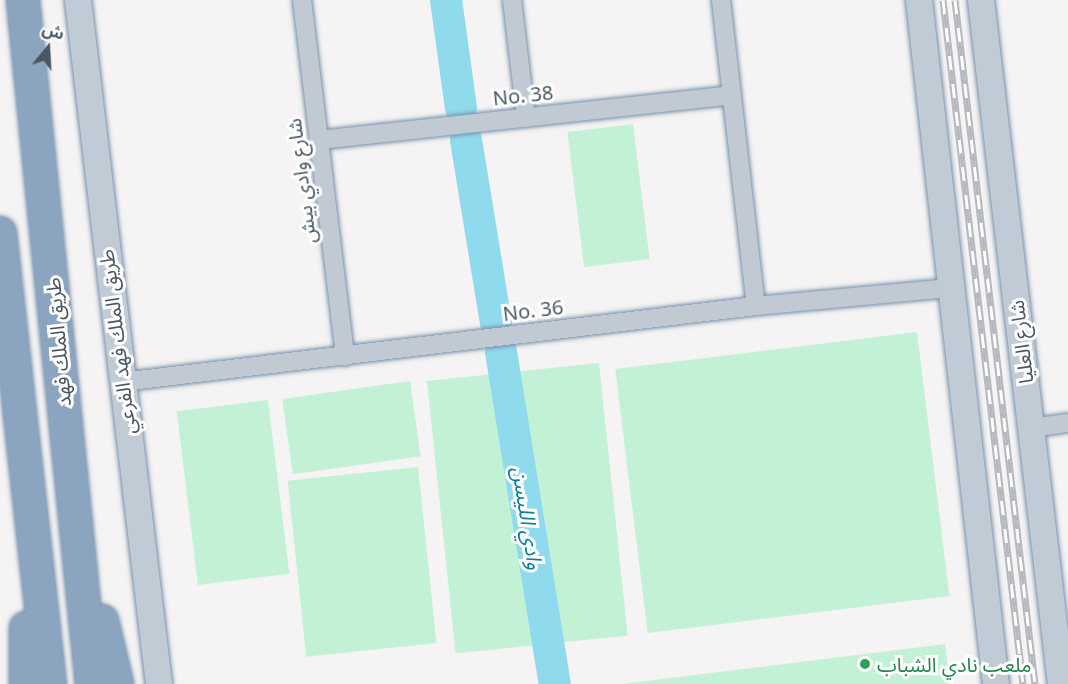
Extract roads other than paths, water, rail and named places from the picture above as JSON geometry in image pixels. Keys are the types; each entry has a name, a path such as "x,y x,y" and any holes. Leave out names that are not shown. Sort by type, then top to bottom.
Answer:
{"highway":[{"name":"طريق الملك فهد","path":"23,0 38,130 92,684"},
{"path":"38,130 39,0"},
{"path":"0,237 25,486 50,684"},
{"path":"25,486 26,684"},
{"path":"72,487 117,684"}],"main road":[{"name":"طريق الملك فهد الفرعي","path":"78,0 159,684"},
{"path":"919,0 996,684"},
{"name":"شارع العليا","path":"981,0 1061,684"}],"street":[{"name":"شارع وادي بيش","path":"302,0 345,356"},
{"path":"512,0 526,117"},
{"path":"721,0 756,306"},
{"name":"No. 38","path":"319,140 732,95"},
{"name":"No. 36","path":"122,382 756,306 950,288"},
{"path":"1031,428 1068,423"}],"waterway":[{"name":"وادي الليسن","path":"446,0 461,108"},
{"name":"وادي الليسن","path":"466,140 496,323"},
{"name":"وادي الليسن","path":"501,352 555,684"}],"railway":[{"path":"943,0 1023,684"},
{"path":"955,0 1035,684"}],"place":[{"name":"ملعب نادي الشباب","path":"865,664"}]}
